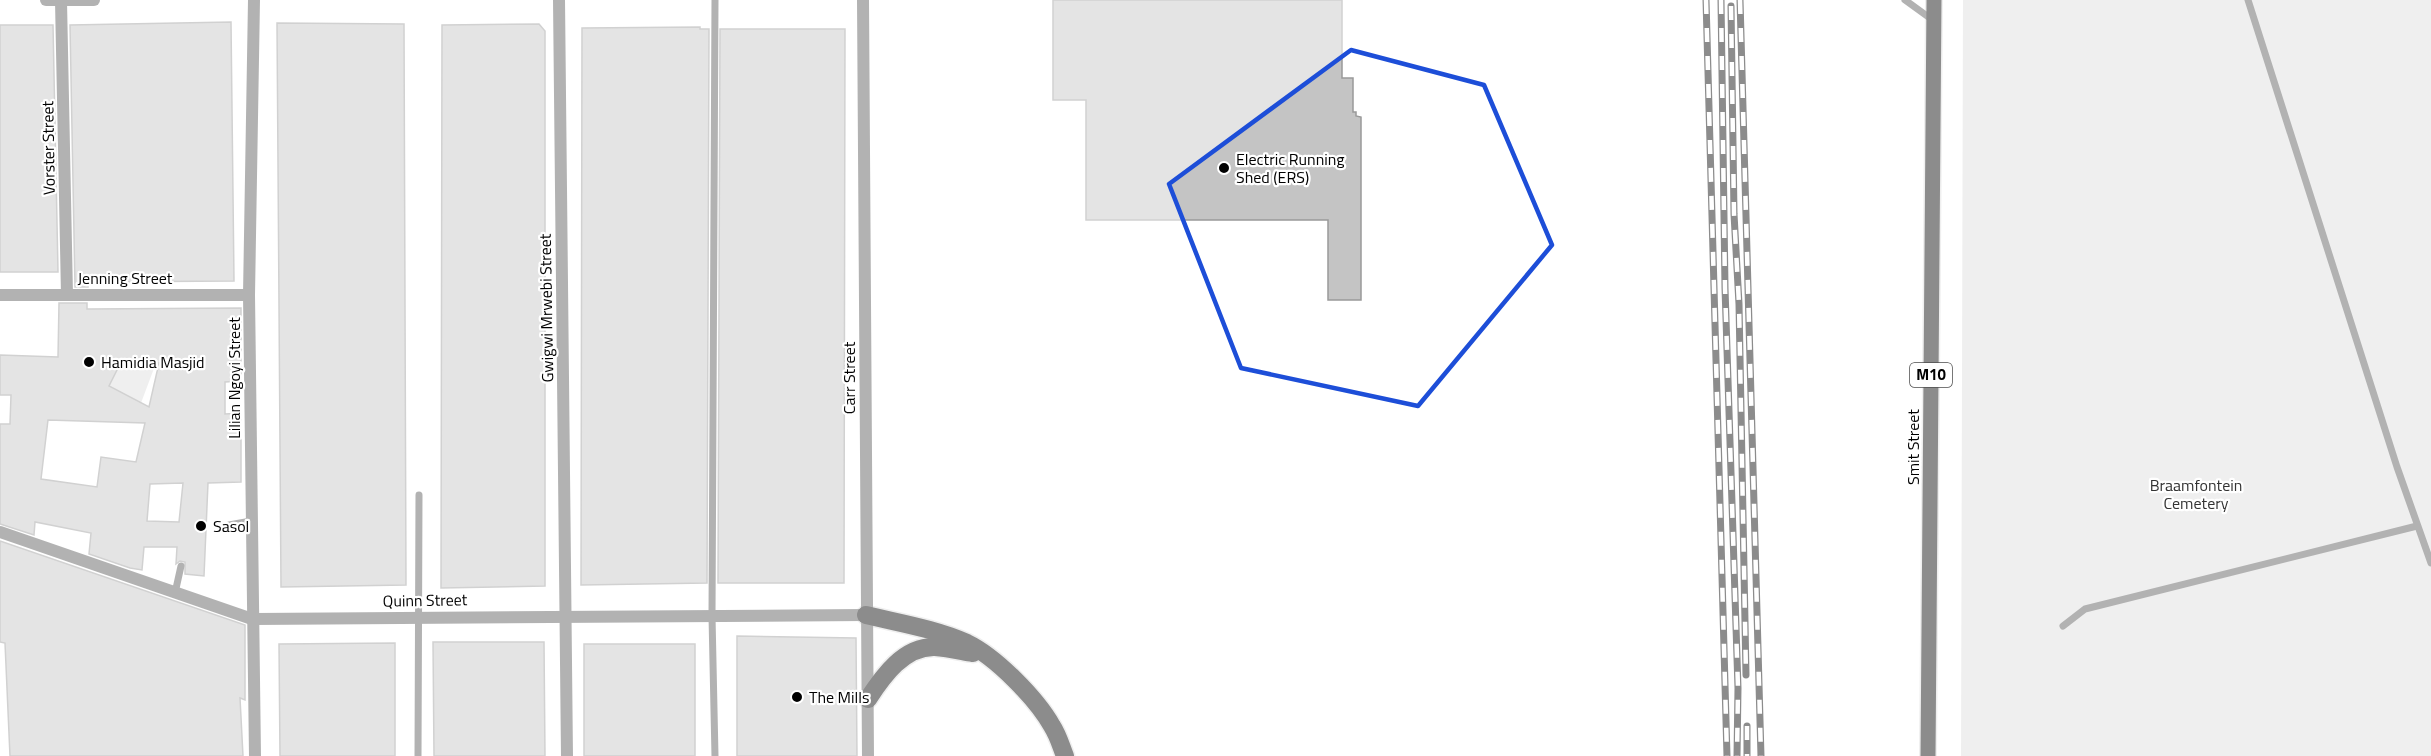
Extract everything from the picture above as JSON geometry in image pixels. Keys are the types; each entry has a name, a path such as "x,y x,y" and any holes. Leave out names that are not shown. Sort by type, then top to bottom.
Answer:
{"highway":[{"path":"866,615 952,637 983,654 1013,680 1042,713 1052,726 1065,756"},
{"path":"868,699 885,672 912,652 935,647 983,654"}],"main road":[{"name":"Smit Street","path":"1929,754 1934,0"}],"street":[{"path":"46,0 94,0"},
{"name":"Lilian Ngoyi Street","path":"254,0 249,295 255,756"},
{"name":"Gwigwi Mrwebi Street","path":"559,0 567,756"},
{"name":"Carr Street","path":"863,0 868,756"},
{"name":"Vorster Street","path":"61,1 67,295"},
{"name":"Jenning Street","path":"0,295 249,295"},
{"name":"Quinn Street","path":"0,532 252,619 566,615 866,615"}],"lane":[{"path":"715,0 712,616 715,756"},
{"path":"1905,0 1934,21"},
{"path":"2248,0 2417,526 2431,563"},
{"path":"418,756 419,495"},
{"path":"229,525 251,520"},
{"path":"2063,626 2085,609 2417,526"},
{"path":"175,592 181,566"}],"highlighted area":[{"path":"1351,50 1484,85 1552,245 1418,406 1241,368 1169,184"}],"green space":[{"name":"Braamfontein Cemetery","path":"1963,0 2431,0 2431,756 1961,756"},
{"path":"121,362 156,363 141,403 109,386"}],"building":[{"name":"Electric Running Shed (ERS)","path":"1053,0 1342,0 1342,78 1353,78 1353,112 1356,112 1356,116 1361,117 1361,300 1328,300 1328,220 1086,220 1086,100 1053,100"},
{"path":"231,22 234,281 88,282 88,287 75,287 70,25"},
{"path":"277,23 404,24 406,585 281,587"},
{"path":"539,24 545,31 545,586 441,588 442,25"},
{"path":"0,25 53,25 58,272 0,272"},
{"path":"700,27 700,29 709,29 707,583 581,585 582,28"},
{"path":"720,29 845,29 844,583 718,583"},
{"path":"59,303 87,303 87,309 241,308 241,381 225,382 225,414 241,413 241,482 208,483 204,576 185,574 185,562 180,561 176,564 177,547 144,547 142,570 89,554 91,533 35,522 34,535 0,524 0,424 10,424 11,395 0,395 0,355 58,357","holes":["121,362 159,363 149,407 109,386","48,420 145,423 136,462 101,457 97,487 41,479","183,483 179,522 147,521 150,484"]},
{"path":"0,541 245,625 245,700 240,698 243,756 10,756 5,643 0,642"},
{"name":"The Mills","path":"737,636 856,638 857,756 737,756"},
{"path":"433,642 544,642 545,756 434,756"},
{"path":"395,643 395,756 280,756 279,644"},
{"path":"584,644 695,644 695,756 584,756"}],"railway":[{"path":"1706,0 1727,756"},
{"path":"1721,0 1725,288 1738,688 1737,756"},
{"path":"1740,0 1761,756"},
{"path":"1731,6 1746,675"},
{"path":"1747,726 1747,756"}],"place":[{"name":"Electric Running Shed (ERS)","path":"1224,168"},
{"name":"Hamidia Masjid","path":"89,362"},
{"name":"Sasol","path":"201,526"},
{"name":"The Mills","path":"797,697"}]}
